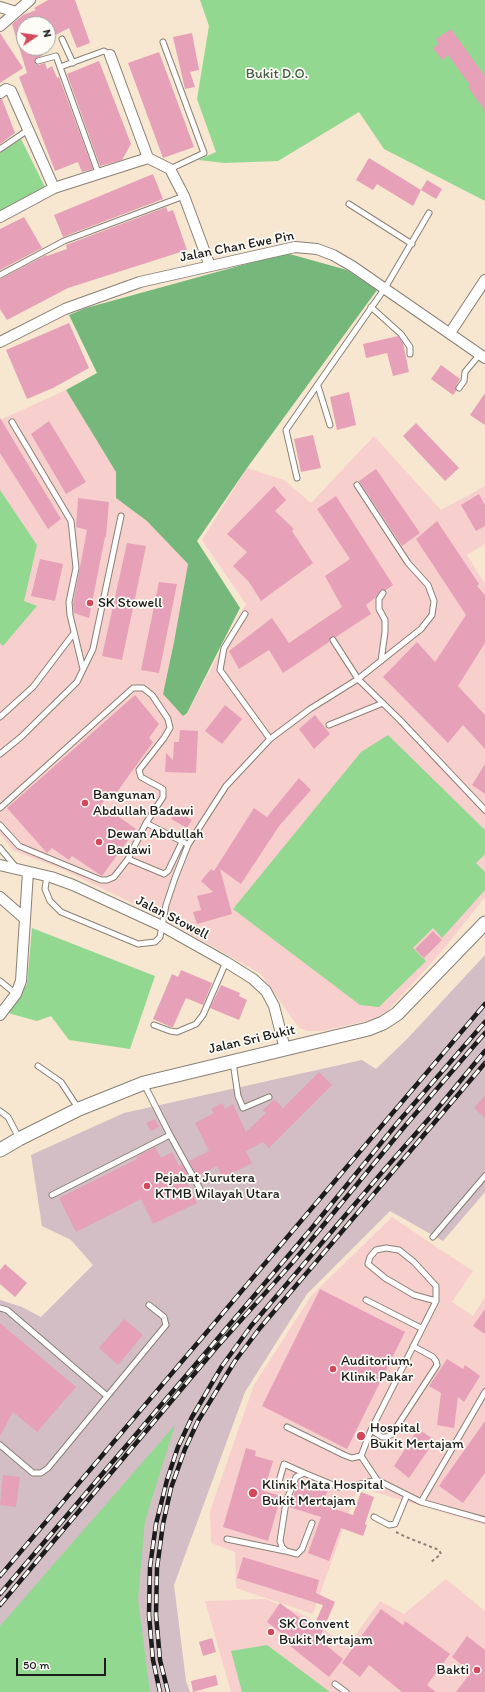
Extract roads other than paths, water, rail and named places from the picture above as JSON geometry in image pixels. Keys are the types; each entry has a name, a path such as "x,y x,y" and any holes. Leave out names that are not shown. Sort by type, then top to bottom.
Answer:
{"street":[{"path":"0,26 30,0"},
{"path":"0,7 16,12"},
{"path":"110,55 148,158 170,169 184,196 210,266"},
{"path":"0,93 6,90 10,91 54,188"},
{"path":"0,217 54,188 99,175 148,158"},
{"name":"Jalan Chan Ewe Pin","path":"0,342 65,309 140,282 294,247 317,249 333,255 352,266 482,356"},
{"path":"450,333 485,280"},
{"name":"Jalan Stowell","path":"0,865 47,876 73,885 162,926 253,979 266,991 274,1006 286,1049"},
{"path":"0,1014 16,994 21,981 25,919 23,871"},
{"path":"0,897 25,919"},
{"name":"Jalan Sri Bukit","path":"0,1150 79,1109 144,1083 368,1029 383,1023 397,1014 485,923"}],"lane":[{"path":"62,39 73,63"},
{"path":"163,42 204,153 170,169"},
{"path":"60,67 104,51 110,55"},
{"path":"38,61 56,56 99,175"},
{"path":"0,148 28,130"},
{"path":"0,275 64,240 184,196"},
{"path":"349,204 412,244"},
{"path":"297,478 286,430 385,288 429,213"},
{"path":"372,307 401,334 410,347 410,354"},
{"path":"459,388 464,381 466,372 482,356"},
{"path":"318,386 330,425"},
{"path":"12,422 71,521 76,568 69,602 70,615 83,669"},
{"path":"47,876 45,889 50,901 61,912 138,944 155,942 160,937 174,878 188,845 226,786 270,739 310,709 358,679 421,629 432,615 434,601 428,585 408,563 356,485"},
{"path":"0,754 21,737 77,682 93,649 121,516"},
{"path":"381,661 386,632 385,620 379,609 379,599 384,593"},
{"path":"245,614 224,648 220,670 270,739"},
{"path":"0,717 33,688 74,633"},
{"path":"333,640 358,679 383,703 485,810"},
{"path":"0,808 133,688 143,688 152,695 168,719 170,728 139,770 141,777 163,789 163,797 146,823 128,859 114,877 107,880 101,880 19,846 0,825"},
{"path":"329,724 383,703"},
{"path":"146,823 188,845"},
{"path":"128,859 164,874 168,871 182,842"},
{"path":"0,848 23,871"},
{"path":"154,1025 170,1032 178,1032 196,1024 203,1015 226,962"},
{"path":"0,981 16,994"},
{"path":"233,1061 238,1096 243,1108 269,1097"},
{"path":"38,1066 61,1082 79,1109"},
{"path":"144,1083 170,1135 200,1189"},
{"path":"0,1111 8,1117 19,1139"},
{"path":"52,1195 170,1135"},
{"path":"433,1237 485,1176"},
{"path":"361,1456 371,1430 421,1328 436,1301 436,1286 414,1262 399,1250 386,1248 376,1250 370,1257 368,1264 385,1278 414,1295 436,1301"},
{"path":"366,1300 421,1328"},
{"path":"0,1445 33,1473 41,1473 48,1468 166,1325 164,1317 149,1305"},
{"path":"0,1308 7,1310 107,1396"},
{"path":"371,1430 382,1437 388,1437 392,1434 436,1365 436,1361 433,1357 413,1346"},
{"path":"421,1502 485,1392"},
{"path":"288,1427 344,1455 352,1458 361,1456"},
{"path":"361,1456 377,1480 421,1502 485,1520"},
{"path":"278,1485 284,1464 338,1487 358,1485 377,1480"},
{"path":"286,1551 282,1547 280,1541 286,1502 296,1477 304,1473"},
{"path":"374,1517 389,1525 395,1524 407,1495"},
{"path":"227,1539 297,1554 302,1549 312,1523"},
{"path":"335,1684 346,1692"}],"railway":[{"path":"0,1576 485,1004"},
{"path":"0,1594 311,1229 399,1121 485,1022"},
{"path":"0,1605 216,1348 293,1262 405,1126 485,1033"},
{"path":"160,1692 153,1660 149,1615 150,1567 156,1524 167,1480 178,1447 192,1417 222,1366 251,1326 433,1114 485,1051"},
{"path":"168,1692 160,1660 156,1615 157,1568 163,1524 171,1488 185,1449 198,1421 235,1361 260,1328 485,1063"}],"place":[{"name":"SK Stowell","path":"90,603"},
{"name":"Bangunan Abdullah Badawi","path":"85,803"},
{"name":"Dewan Abdullah Badawi","path":"99,842"},
{"name":"Pejabat Jurutera KTMB Wilayah Utara","path":"147,1186"},
{"name":"Auditorium, Klinik Pakar","path":"333,1369"},
{"name":"Hospital Bukit Mertajam","path":"361,1436"},
{"name":"Klinik Mata Hospital Bukit Mertajam","path":"253,1493"},
{"name":"SK Convent Bukit Mertajam","path":"271,1632"},
{"name":"Bakti","path":"477,1670"}],"park label":[{"name":"Bukit D.O.","path":"277,74"}]}
